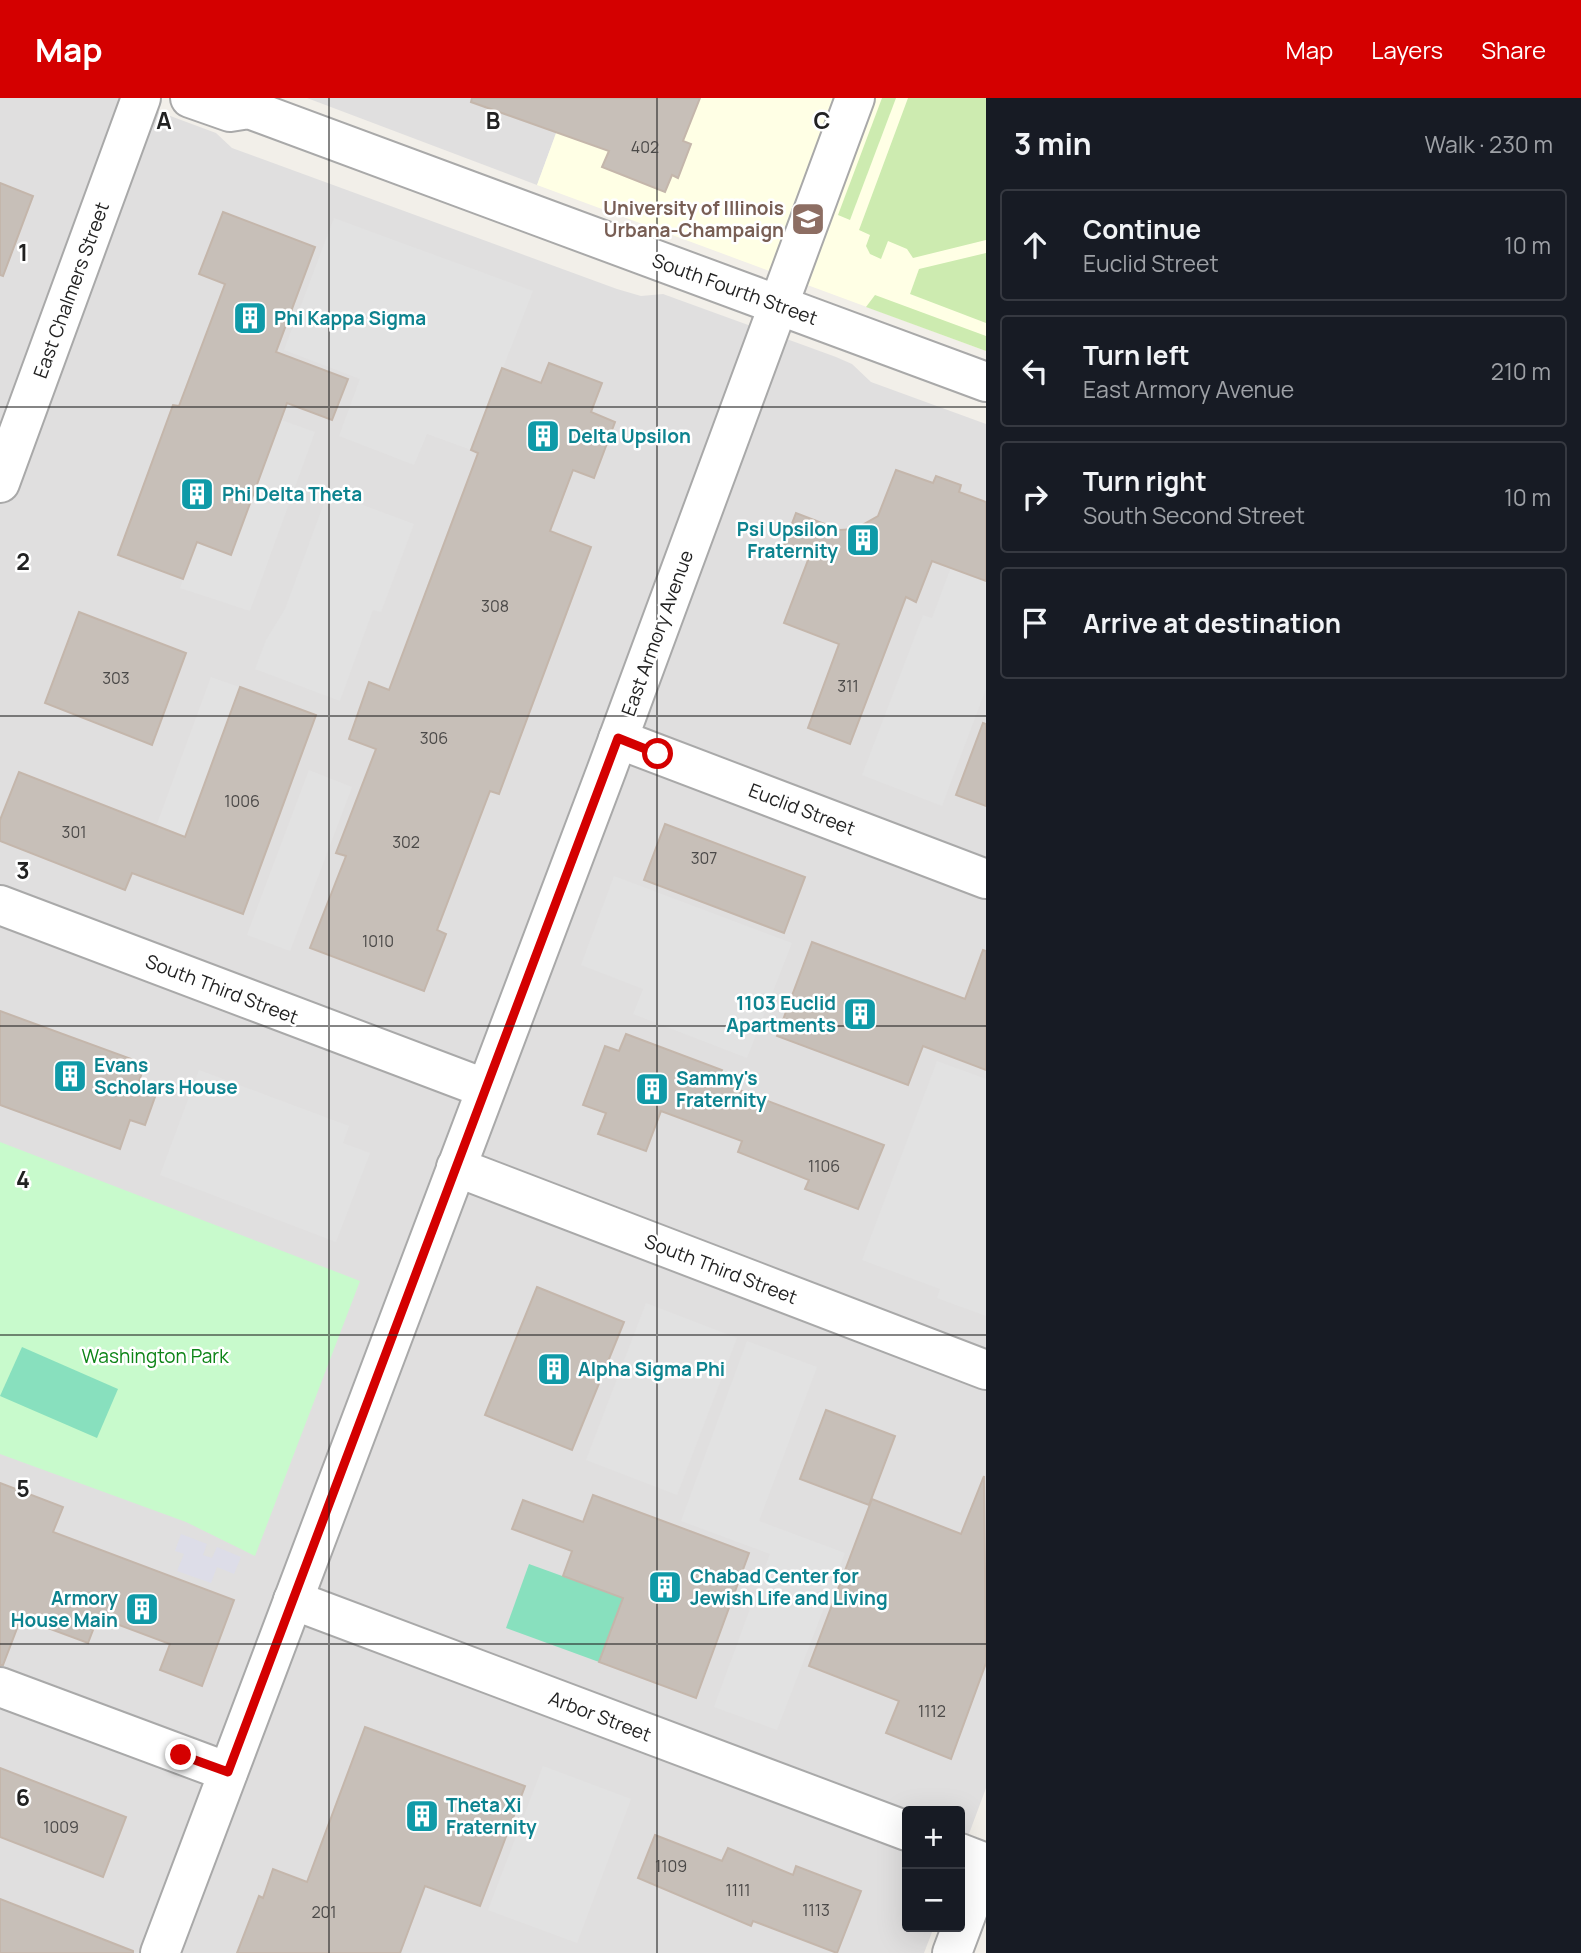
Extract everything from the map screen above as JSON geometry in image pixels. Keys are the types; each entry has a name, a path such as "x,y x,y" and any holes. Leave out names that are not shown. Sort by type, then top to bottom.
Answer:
{"street":[{"name":"East Chalmers Street","path":"0,483 141,98"},
{"name":"South Fourth Street","path":"190,98 230,112 245,103 986,382"},
{"name":"East Armory Avenue","path":"160,1953 618,738 855,98"},
{"name":"Euclid Street","path":"618,738 986,879"},
{"name":"South Third Street","path":"0,905 484,1088"},
{"name":"South Third Street","path":"456,1167 986,1370"},
{"name":"Arbor Street","path":"293,1600 902,1829"},
{"path":"0,1687 228,1772"},
{"path":"952,1953 986,1862 965,1855"}],"shaded area":[{"path":"0,98 122,98 216,133 232,148 617,289 641,296 663,294 836,357 852,364 871,382 986,424 986,1788 965,1845 965,1806 902,1806 902,1932 932,1932 924,1953 0,1953"},
{"path":"307,98 569,98 537,185"},
{"name":"University of Illinois Urbana-Champaign","path":"569,98 986,98 986,351 537,185"},
{"path":"334,218 533,291 471,450 427,434 414,465 339,436 360,379 284,350"},
{"path":"248,408 315,432 250,611 180,588 197,542 231,554 271,445"},
{"path":"328,492 414,524 381,612 373,610 340,701 255,669 266,640 285,609"},
{"path":"951,567 986,581 986,689 942,806 862,775 923,615 932,618"},
{"path":"211,677 278,701 204,899 138,876"},
{"path":"309,770 352,787 290,951 247,935"},
{"path":"614,876 792,943 747,1058 633,1014 643,989 581,965"},
{"path":"937,1061 986,1079 986,1316 937,1298 940,1289 862,1260"},
{"path":"199,1070 349,1126 343,1143 370,1153 336,1242 160,1175"},
{"path":"646,1303 737,1338 677,1495 586,1460"},
{"path":"747,1341 817,1367 759,1521 845,1553 777,1730 714,1707 770,1554 681,1521"},
{"path":"181,1534 207,1544 203,1555 212,1558 217,1547 241,1557 234,1574 217,1567 211,1583 177,1571 184,1554 175,1551"},
{"path":"543,1766 631,1799 577,1943 488,1910"}],"green space":[{"path":"882,98 896,98 850,220 838,215"},
{"path":"908,98 986,98 986,240 913,258 907,249 888,241 881,259 870,254 866,246 870,235 859,230"},
{"path":"986,253 986,323 910,294 919,269"},
{"path":"875,295 986,336 986,351 866,307"},
{"name":"Washington Park","path":"0,1142 360,1281 255,1556 186,1522 0,1454"},
{"path":"22,1347 118,1389 97,1438 0,1396"},
{"path":"529,1564 623,1598 599,1662 506,1628"}],"building":[{"path":"472,98 700,98 683,141 691,144 678,178 672,175 665,192 602,167 609,151 471,102"},
{"path":"0,183 33,196 3,276 0,275"},
{"path":"223,212 315,247 276,352 348,379 332,420 287,403 231,555 197,542 183,579 118,555 173,405 179,406 225,284 199,274"},
{"path":"549,363 602,383 591,412 615,422 594,478 573,470 550,531 591,547 499,794 490,791 437,930 446,934 424,991 310,948 346,856 336,853 376,749 349,739 369,682 389,690 478,453 471,450 502,368 541,383"},
{"path":"896,470 933,483 936,476 961,485 959,492 986,502 986,581 932,561 916,602 906,597 850,744 808,728 839,644 784,623 808,560 782,550 796,513 840,530 855,529 878,516"},
{"path":"79,612 186,653 152,745 45,703"},
{"path":"240,687 316,715 243,914 132,873 125,890 0,841 0,820 19,772 185,837"},
{"path":"983,723 986,724 986,806 956,795"},
{"path":"665,824 805,877 784,933 644,880"},
{"name":"1103 Euclid Apartments","path":"812,942 965,999 983,950 986,951 986,1070 923,1046 908,1085 777,1036"},
{"name":"Evans Scholars House","path":"0,1011 145,1064 137,1087 156,1094 145,1125 130,1120 120,1149 0,1105"},
{"path":"626,1034 722,1070 718,1082 884,1145 858,1209 805,1189 809,1180 738,1152 742,1141 661,1111 646,1151 598,1134 606,1113 583,1105 605,1046 619,1051"},
{"name":"Alpha Sigma Phi","path":"537,1287 624,1322 572,1450 485,1415"},
{"path":"826,1410 895,1436 869,1505 800,1479"},
{"path":"984,1476 986,1663 951,1759 886,1733 899,1701 809,1666 872,1499 961,1534"},
{"name":"Armory House Main","path":"0,1483 63,1507 53,1532 234,1600 202,1686 160,1670 170,1644 98,1617 88,1643 21,1618 3,1665 0,1665"},
{"name":"Chabad Center for Jewish Life and Living","path":"593,1495 749,1553 696,1698 599,1662 623,1598 563,1576 572,1551 512,1529 523,1500 583,1522"},
{"name":"Theta Xi Fraternity","path":"365,1727 525,1786 480,1906 425,1886 400,1953 237,1953 259,1896 263,1898 273,1869 307,1882"},
{"path":"0,1768 126,1817 103,1877 0,1837"},
{"path":"655,1835 722,1861 728,1848 793,1875 796,1866 861,1891 837,1953 753,1921 751,1926 638,1878"},
{"path":"0,1899 133,1951 133,1953 0,1953"}],"place":[{"name":"University of Illinois Urbana-Champaign","path":"808,219"},
{"name":"Phi Kappa Sigma","path":"250,318"},
{"name":"Delta Upsilon","path":"543,436"},
{"name":"Phi Delta Theta","path":"197,494"},
{"name":"Psi Upsilon Fraternity","path":"863,540"},
{"name":"1103 Euclid Apartments","path":"860,1014"},
{"name":"Evans Scholars House","path":"70,1076"},
{"name":"Sammy's Fraternity","path":"652,1089"},
{"name":"Alpha Sigma Phi","path":"554,1369"},
{"name":"Chabad Center for Jewish Life and Living","path":"665,1587"},
{"name":"Armory House Main","path":"142,1609"},
{"name":"Theta Xi Fraternity","path":"422,1816"}],"route":[{"path":"181,1755 228,1772 618,738 658,754"}]}
